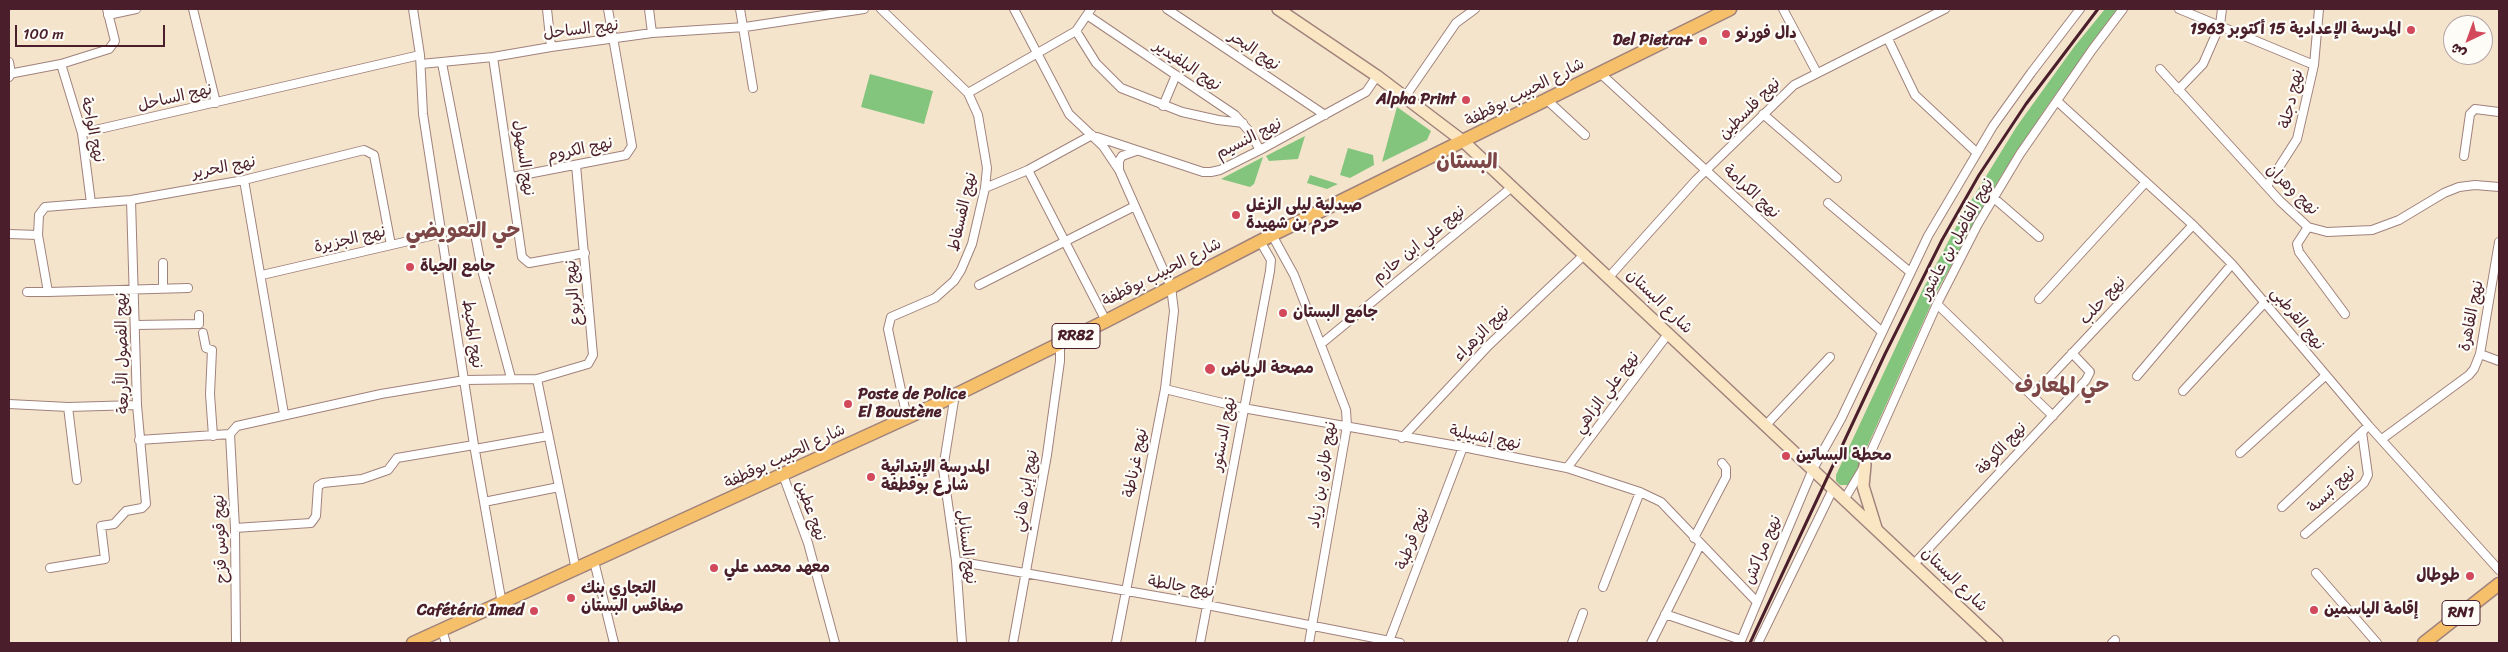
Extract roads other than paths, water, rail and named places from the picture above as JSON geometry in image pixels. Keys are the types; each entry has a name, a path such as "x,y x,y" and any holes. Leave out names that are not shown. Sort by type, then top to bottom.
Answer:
{"main road":[{"name":"شارع البستان","path":"1278,9 1376,76 1464,142 1997,643"},
{"name":"شارع الحبيب بوقطفة","path":"413,643 907,418 1060,344 1272,235 1464,142 1730,9"},
{"path":"1865,465 1864,493 1877,530"},
{"name":"RN1","path":"2424,643 2499,584"}],"street":[{"path":"9,62 10,75 61,64 114,46 115,36 108,12 136,9"},
{"path":"193,9 216,103"},
{"name":"نهج المحيط","path":"413,9 420,55 423,114 443,233 474,447 502,604"},
{"path":"547,9 551,47"},
{"name":"نهج الكروم","path":"512,177 626,155 632,146 608,9"},
{"path":"649,9 652,34"},
{"path":"740,9 745,27 753,88"},
{"name":"نهج الساحل","path":"420,64 493,57 551,47 652,34 745,27 864,9"},
{"name":"نهج الفسفاط","path":"881,9 968,93 974,103 982,134 987,168 986,188 965,264 954,281 935,298 891,317 888,329 907,418"},
{"path":"986,188 1028,170 1092,136 1069,114 1014,9"},
{"name":"نهج البحر","path":"1168,9 1325,115"},
{"path":"1405,97 1456,23 1475,9"},
{"path":"1783,9 1817,73"},
{"name":"نهج فلسطين","path":"1609,277 1696,180 1708,171 1794,85 1945,9"},
{"name":"نهج مراكش","path":"1741,642 1756,601 1813,469 1841,419 1910,272 1976,152 2030,73 2080,9"},
{"name":"نهج الفاضل بن عاشور","path":"1844,500 1865,465 1937,304 1978,224 1995,199 2020,154 2123,9"},
{"path":"2179,9 2314,65"},
{"path":"2178,90 2203,64 2220,25 2222,9"},
{"name":"نهج دجلة","path":"2267,186 2297,139 2314,65 2319,9"},
{"path":"968,93 1076,31 1089,12"},
{"name":"نهج البلفيدير","path":"1089,12 1243,123 1260,150"},
{"path":"1076,31 1096,63 1122,88 1163,106 1218,120 1243,123"},
{"path":"1888,38 1914,95 1976,152"},
{"name":"نهج الساحل","path":"82,133 420,55"},
{"name":"نهج السهول","path":"493,57 512,177 522,257 529,264 585,253"},
{"path":"442,63 482,270 511,378"},
{"name":"نهج الواحة","path":"61,64 82,133 91,203"},
{"name":"نهج وهران","path":"2160,69 2267,186 2308,227 2327,232 2372,230 2399,220 2444,193 2459,187 2475,185 2499,187"},
{"name":"نهج الكرامة","path":"1600,73 1882,332"},
{"path":"1163,106 1176,75"},
{"name":"نهج النسيم","path":"1092,136 1203,172 1220,170 1366,92 1376,76"},
{"path":"1547,100 1585,135"},
{"name":"نهج القرطبي","path":"2057,101 2144,183 2193,225 2232,264 2266,301 2325,376 2499,570"},
{"path":"2464,156 2467,118 2470,114 2475,109 2499,112"},
{"path":"1763,114 1837,178"},
{"name":"نهج غرناطة","path":"1092,136 1103,146 1119,170 1136,206 1171,287 1174,310 1165,389 1116,643"},
{"name":"نهج الحرير","path":"48,292 38,235 39,215 45,207 131,200 244,180 364,150 374,155 391,245"},
{"path":"1119,170 1119,161 1122,156 1136,151"},
{"name":"نهج الربوع","path":"230,434 237,426 284,414 381,394 465,380 537,379 588,364 593,355 576,166"},
{"path":"1028,170 1106,321"},
{"path":"244,180 262,275 284,414"},
{"path":"2039,299 2144,183"},
{"name":"نهج علي ابن حازم","path":"1321,344 1512,187"},
{"path":"1995,199 2039,237"},
{"name":"نهج الفصول الأربعة","path":"50,568 105,559 101,526 114,524 126,511 142,508 146,504 137,405 131,200"},
{"path":"1828,203 1910,272"},
{"path":"979,284 1136,206"},
{"name":"نهج حلب","path":"2032,395 2193,225"},
{"path":"2308,227 2297,244 2299,252 2345,314"},
{"name":"نهج الجزيرة","path":"262,275 443,233"},
{"path":"9,234 38,235"},
{"name":"نهج طارق بن زياد","path":"1272,235 1294,275 1346,410 1347,426 1309,643"},
{"name":"نهج الدستور","path":"1200,643 1271,260 1260,241"},
{"name":"نهج القاهرة","path":"2382,439 2469,375 2474,369 2480,354 2499,242"},
{"name":"نهج الزهراء","path":"1402,438 1489,345 1584,254"},
{"path":"163,262 163,288"},
{"path":"2136,376 2232,264"},
{"path":"27,292 188,288"},
{"path":"2183,391 2266,301"},
{"path":"1937,304 2053,416"},
{"path":"136,325 199,324 199,315"},
{"path":"203,333 206,348 212,350 210,394 213,436"},
{"name":"نهج علي الزاهي","path":"1567,468 1668,334"},
{"name":"نهج إبن هاني","path":"1013,643 1047,455 1060,361 1060,344"},
{"name":"نهج الكوفة","path":"1914,564 2086,380 2090,372 2072,353"},
{"path":"2480,354 2499,361"},
{"path":"1765,426 1830,356"},
{"path":"2240,453 2325,376"},
{"path":"537,379 576,570"},
{"name":"نهج إشبيلية","path":"1165,389 1243,408 1347,426 1402,438 1463,447 1567,468 1640,492 1661,502 1700,545 1756,601"},
{"name":"نهج السنابل","path":"955,394 944,469 956,561 962,643"},
{"path":"9,404 68,407 137,405"},
{"path":"68,407 77,480"},
{"path":"2282,507 2369,426"},
{"name":"نهج تبسة","path":"2305,534 2364,482 2368,475 2362,432"},
{"path":"139,440 230,434"},
{"name":"نهج قوس قزح","path":"230,434 236,528 236,643"},
{"path":"236,528 311,523 316,516 318,486 323,483 362,479 388,470 397,458 548,436"},
{"name":"نهج قرطبة","path":"1389,641 1463,447"},
{"path":"1694,538 1726,477 1726,468 1722,463"},
{"name":"نهج عطين","path":"783,475 808,543 835,643"},
{"path":"484,502 559,487"},
{"path":"1758,643 1833,489"},
{"path":"1603,587 1640,492"},
{"path":"1651,643 1700,545"},
{"path":"594,561 614,643"},
{"name":"نهج جالطة","path":"956,561 1207,605 1400,643"},
{"path":"2316,573 2377,643"},
{"path":"1572,643 1583,613"},
{"path":"1665,614 1741,642"},
{"path":"442,630 446,643"}],"railway":[{"path":"1750,643 1885,354 1942,240 1979,175 2026,104 2098,9"}],"place":[{"name":"المدرسة الإعدادية 15 أكتوبر 1963","path":"2411,30"},
{"name":"دال فورنو","path":"1726,34"},
{"name":"Del Pietra+","path":"1703,41"},
{"name":"Alpha Print","path":"1466,100"},
{"name":"صيدلية ليلى الزغل حرم بن شهيدة","path":"1236,215"},
{"name":"جامع الحياة","path":"410,267"},
{"name":"جامع البستان","path":"1283,313"},
{"name":"مصحة الرياض","path":"1210,369"},
{"name":"Poste de Police El Boustène","path":"848,404"},
{"name":"محطة البساتين","path":"1786,456"},
{"name":"المدرسة الإبتدائية شارع بوقطفة","path":"871,477"},
{"name":"معهد محمد علي","path":"714,568"},
{"name":"طوطال","path":"2470,576"},
{"name":"التجاري بنك صفاقس البستان","path":"571,598"},
{"name":"إقامة الياسمين","path":"2314,610"},
{"name":"Cafétéria Imed","path":"534,611"}],"district":[{"name":"البستان","path":"1467,163"},
{"name":"حي التعويضي","path":"463,232"},
{"name":"حي المعارف","path":"2062,387"}]}
